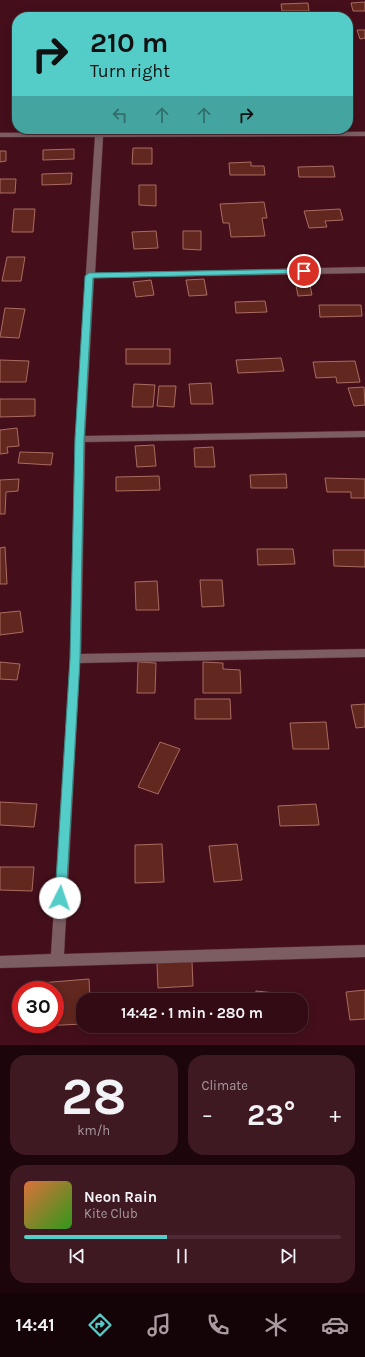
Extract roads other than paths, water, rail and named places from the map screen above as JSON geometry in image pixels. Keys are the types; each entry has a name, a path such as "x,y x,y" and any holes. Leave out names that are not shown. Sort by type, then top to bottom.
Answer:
{"street":[{"path":"0,135 99,136 365,134"},
{"path":"57,961 75,659 80,439 89,276 99,136"},
{"path":"89,276 365,270"},
{"path":"80,439 365,434"},
{"path":"75,659 365,653"},
{"path":"0,962 365,951"}]}
